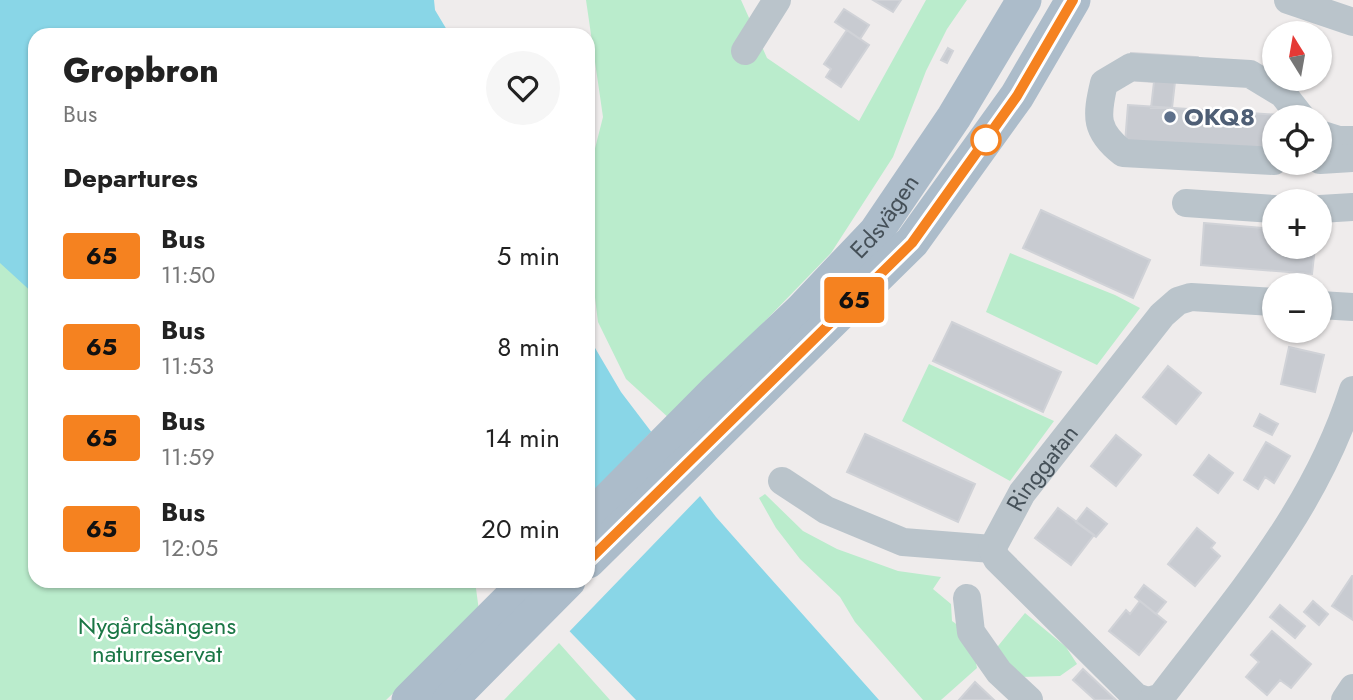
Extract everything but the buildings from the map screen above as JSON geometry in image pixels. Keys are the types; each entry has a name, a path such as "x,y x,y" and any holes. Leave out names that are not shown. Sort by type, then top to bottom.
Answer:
{"main road":[{"name":"Edsvägen","path":"595,553 802,311 876,232 954,117 1024,0"},
{"name":"Edsvägen","path":"595,514 912,243 1017,96 1073,0"},
{"path":"450,700 498,631 524,588"},
{"path":"409,700 558,588"}],"street":[{"path":"745,51 777,0"},
{"path":"1288,0 1353,22"},
{"path":"1349,0 1353,12"},
{"path":"1262,160 1123,153 1105,139 1099,119 1104,83 1131,67 1250,74 1283,94 1292,105"},
{"path":"1332,138 1353,140"},
{"path":"1332,159 1353,158"},
{"path":"1186,203 1262,208"},
{"path":"1332,208 1353,207"},
{"name":"Ringgatan","path":"992,549 1021,493 1162,315 1178,301 1191,297 1262,301"},
{"path":"1332,305 1353,307"},
{"path":"1152,700 1161,697 1283,537 1313,488 1351,405"},
{"path":"782,481 826,510 903,542 992,549 997,559 1136,697 1145,700"},
{"path":"967,598 971,632 999,672 1029,700"},
{"path":"1345,700 1353,688"}],"green space":[{"path":"586,0 741,0 767,58 859,121 926,0 967,0 947,29 926,71 893,157 831,253 670,419 626,379 598,322 595,298 595,148 603,117 595,62 595,28 590,28"},
{"name":"Nygårdsängens naturreservat","path":"0,207 28,237 28,588 476,588 479,611 386,700 0,700"},
{"path":"1010,253 1115,295 1140,308 1097,365 986,312"},
{"path":"929,364 1054,421 1010,481 902,421"},
{"path":"765,494 803,531 837,549 898,571 941,577 933,589 951,604 952,621 962,629 969,642 977,668 941,700 923,700 855,622 840,597 800,559 776,528 759,498"},
{"path":"1025,613 1066,647 1077,664 1060,676 1020,677 994,651"},
{"path":"559,643 610,700 504,700"}],"water":[{"path":"0,0 434,0 435,10 446,28 28,28 28,289 0,263"},
{"path":"595,348 621,392 716,517 879,700 636,700 528,588 595,588"}],"pier":[{"path":"654,429 703,493 567,634 524,588 595,588 595,490"}],"bus line":[{"name":"65","path":"595,554 912,243 1017,96 1073,0"}],"place":[{"name":"OKQ8","path":"1170,117"}]}
